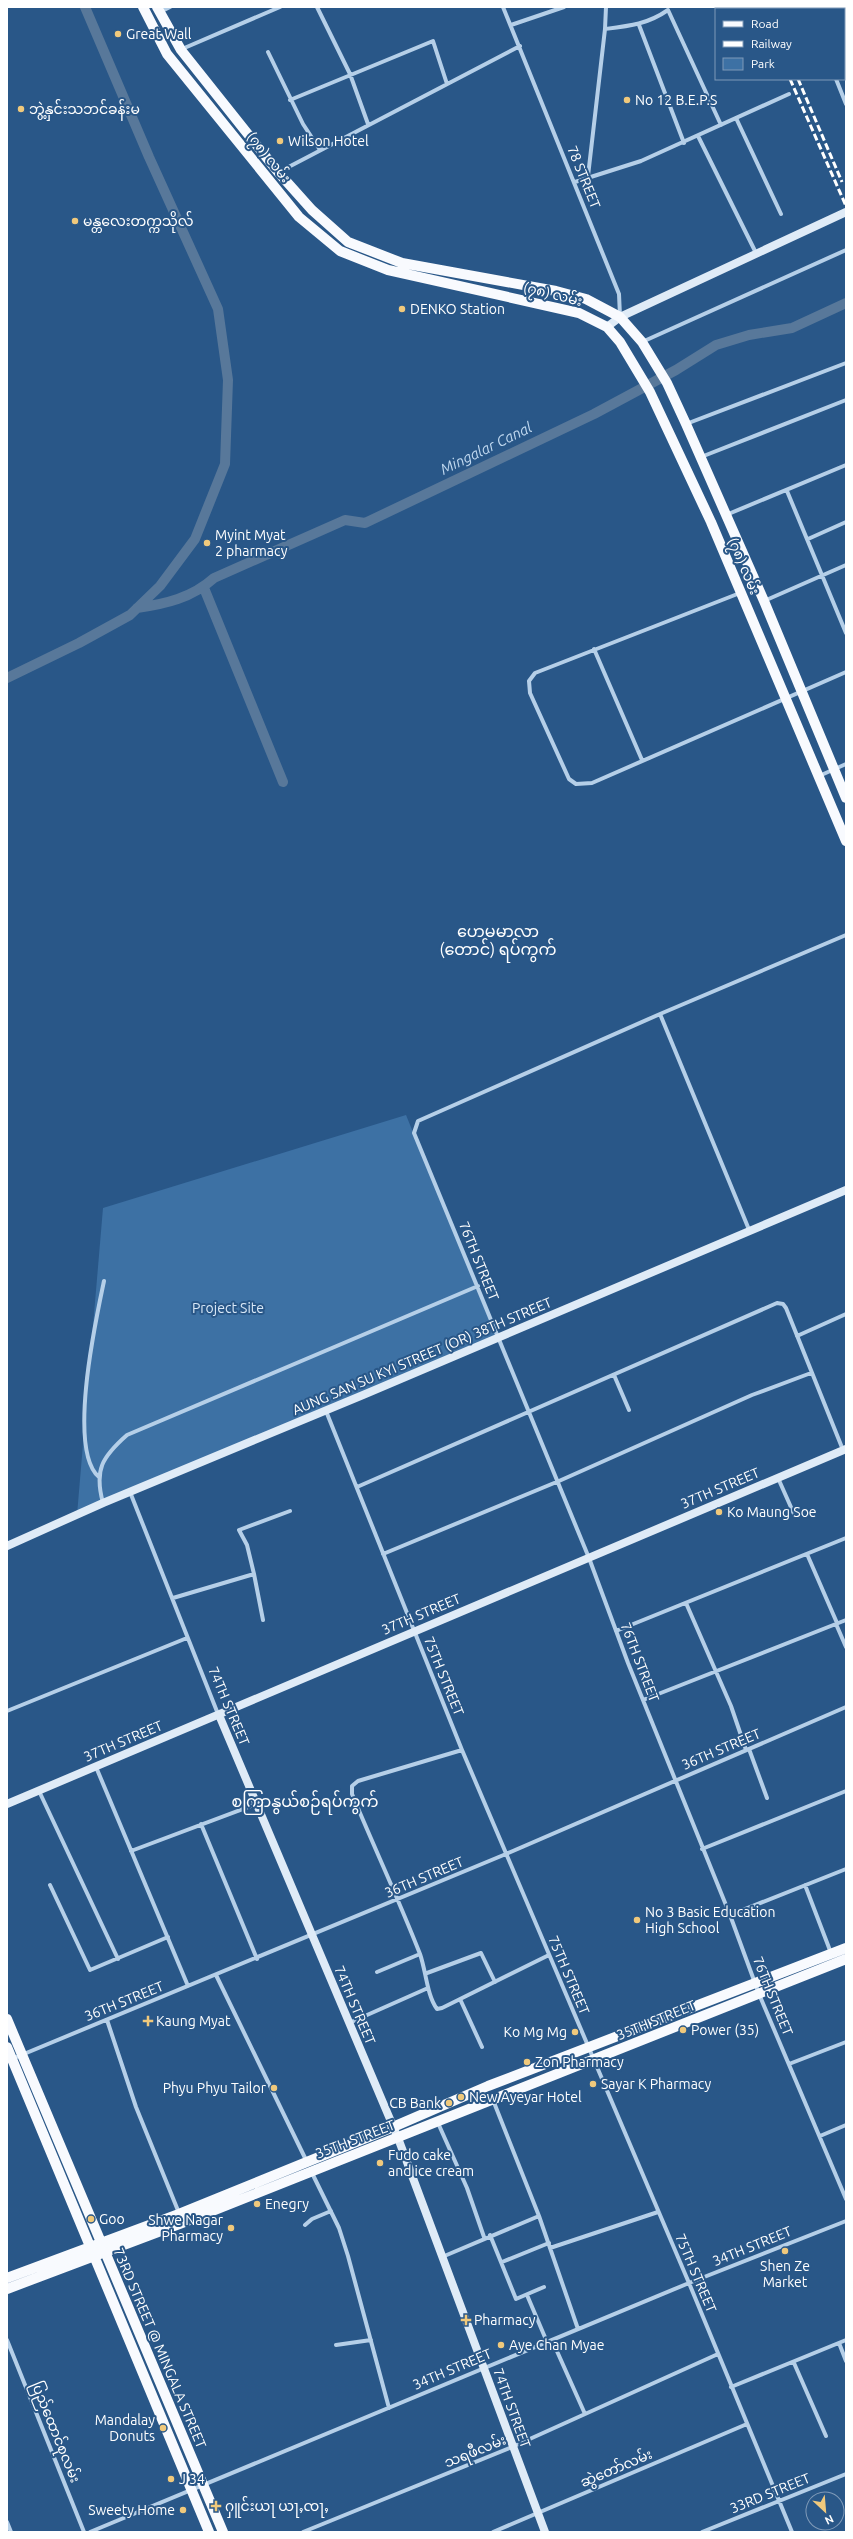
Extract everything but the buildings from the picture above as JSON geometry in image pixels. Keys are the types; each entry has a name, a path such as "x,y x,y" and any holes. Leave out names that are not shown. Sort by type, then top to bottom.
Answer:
{"main road":[{"name":"(၇၈) လမ်း","path":"143,7 168,54 298,217 340,251 388,270 579,313 607,327 620,342 650,392 710,522 784,699 846,841"},
{"name":"(၇၈) လမ်း","path":"158,9 181,50 278,172 312,210 348,242 402,264 556,291 586,299 620,317 642,342 667,383 701,457 803,691 846,798"},
{"name":"35TH STREET","path":"7,2289 104,2253 181,2218 309,2166 394,2127 513,2077 754,1982 846,1948"},
{"name":"35TH STREET","path":"309,2166 398,2138 846,1959"},
{"name":"73RD STREET @ MINGALA STREET","path":"7,2019 100,2244 223,2532"},
{"name":"73RD STREET @ MINGALA STREET","path":"7,2047 9,2060 209,2532"},
{"path":"513,2077 517,2090"},
{"name":"35TH STREET","path":"7,2278 100,2244 181,2218"}],"street":[{"path":"158,9 170,7"},
{"path":"181,50 280,7"},
{"path":"317,7 350,74 368,124"},
{"name":"78 STREET","path":"503,7 619,294 620,317"},
{"path":"511,25 564,7"},
{"path":"588,176 605,29 606,7"},
{"path":"605,29 640,25 655,19 670,8 721,125"},
{"path":"640,25 684,143"},
{"path":"290,100 433,41 447,84"},
{"path":"278,172 520,46"},
{"path":"268,52 290,100 320,150"},
{"path":"836,80 846,104"},
{"path":"574,182 588,176 641,161 684,143 789,94"},
{"path":"736,118 781,214"},
{"path":"698,136 756,253"},
{"path":"607,327 620,317 846,212"},
{"path":"642,342 846,250"},
{"path":"686,424 846,363"},
{"path":"701,457 846,400"},
{"path":"725,515 846,465"},
{"path":"787,490 808,539 821,576 846,633"},
{"path":"808,539 846,522"},
{"path":"764,601 846,565"},
{"path":"740,593 594,649 535,674 529,681 534,700 569,779 576,784 592,783 846,672"},
{"path":"594,649 642,760"},
{"path":"818,776 846,764"},
{"path":"750,1232 660,1014 846,934"},
{"name":"76TH STREET","path":"660,1014 418,1121 414,1133 478,1286 497,1339 559,1481 590,1558 616,1631 674,1781 730,1915 754,1982 846,2198"},
{"name":"AUNG SAN SU KYI STREET (OR) 38TH STREET","path":"7,1546 103,1503 497,1339 846,1190"},
{"path":"99,1477 93,1472 87,1449 84,1412 89,1352 104,1281"},
{"path":"103,1503 99,1477 101,1465 113,1447 126,1434 478,1286"},
{"path":"357,1487 777,1303 783,1304 845,1451"},
{"path":"797,1336 846,1314"},
{"path":"383,1554 559,1481 752,1395 811,1373"},
{"path":"614,1375 629,1410"},
{"name":"75TH STREET","path":"326,1411 462,1750 689,2283 792,2532"},
{"name":"37TH STREET","path":"7,1804 845,1451"},
{"path":"778,1478 794,1514"},
{"name":"74TH STREET","path":"130,1492 218,1714 394,2127 441,2257 545,2532"},
{"path":"262,1620 247,1545 239,1530 290,1511"},
{"path":"616,1631 846,1538"},
{"path":"807,1554 846,1647"},
{"path":"173,1598 254,1574"},
{"path":"686,1603 714,1672 731,1706 767,1798"},
{"path":"643,1700 846,1620"},
{"path":"7,1711 187,1638"},
{"name":"36TH STREET","path":"9,2060 399,1900 846,1707"},
{"path":"462,1750 358,1781 352,1786 352,1794 399,1900 420,1954 427,1973 428,1988 437,2009 549,1955"},
{"path":"96,1767 188,1986"},
{"path":"39,1791 118,1959"},
{"path":"702,1849 846,1791"},
{"path":"131,1851 256,1804"},
{"path":"200,1824 257,1959"},
{"path":"730,1915 846,1868"},
{"path":"50,1885 88,1968 93,1970 168,1937"},
{"path":"805,1885 831,1953"},
{"path":"427,1973 480,1953 495,1982"},
{"path":"377,1972 420,1954"},
{"path":"216,1975 309,2166 330,2211 348,2256 388,2408"},
{"path":"349,2023 428,1988"},
{"path":"460,1999 482,2047"},
{"path":"107,2020 136,2107 181,2218"},
{"path":"790,2064 846,2042"},
{"path":"493,2099 549,2243 578,2329"},
{"path":"438,2121 466,2188 484,2237"},
{"path":"820,2136 846,2125"},
{"path":"305,2225 312,2219 330,2211"},
{"path":"550,2248 658,2212"},
{"path":"441,2257 484,2237 539,2216"},
{"name":"34TH STREET","path":"90,2532 689,2283 846,2221"},
{"path":"490,2235 502,2262 513,2295 516,2299 544,2287"},
{"path":"502,2262 549,2243"},
{"path":"527,2295 547,2342"},
{"name":"ပြည်ထောင်စုလမ်း","path":"7,2340 84,2532"},
{"path":"336,2345 371,2340"},
{"path":"552,2340 585,2414"},
{"path":"731,2387 775,2368 794,2363 846,2340"},
{"path":"839,2343 846,2361"},
{"name":"သရဖီလမ်း","path":"303,2532 512,2447 718,2354"},
{"path":"794,2363 826,2436"},
{"name":"ဆွဲတော်လမ်း","path":"493,2532 747,2424"},
{"name":"33RD STREET","path":"702,2532 846,2474"},
{"path":"7,2522 11,2532"}],"green space":[{"name":"Project Site","path":"406,1115 497,1339 77,1515 103,1208"}],"waterway":[{"path":"7,678 79,643 130,615 160,586 195,539 225,464 228,380 218,309 149,157 85,7"},
{"name":"Mingalar Canal","path":"137,608 168,602 197,591 214,578 345,520 365,523 594,414 676,370 716,345 749,335 792,328 846,303"},
{"path":"204,588 283,782"}],"railway":[{"path":"790,80 846,206"},
{"path":"798,80 842,182"}],"place":[{"name":"Great Wall","path":"118,34"},
{"name":"No 12 B.E.P.S","path":"627,100"},
{"name":"ဘွဲ့နှင်းသဘင်ခန်းမ","path":"21,109"},
{"name":"Wilson Hotel","path":"280,141"},
{"name":"မန္တလေးတက္ကသိုလ်","path":"75,221"},
{"name":"DENKO Station","path":"402,309"},
{"name":"Myint Myat 2 pharmacy","path":"207,543"},
{"name":"Ko Maung Soe","path":"719,1512"},
{"name":"No 3 Basic Education High School","path":"637,1920"},
{"name":"Kaung Myat","path":"148,2021"},
{"name":"Power (35)","path":"683,2030"},
{"name":"Ko Mg Mg","path":"575,2032"},
{"name":"Zon Pharmacy","path":"527,2062"},
{"name":"Sayar K Pharmacy","path":"593,2084"},
{"name":"Phyu Phyu Tailor","path":"274,2088"},
{"name":"New Ayeyar Hotel","path":"461,2097"},
{"name":"CB Bank","path":"449,2103"},
{"name":"Fudo cake and ice cream","path":"380,2163"},
{"name":"Enegry","path":"257,2204"},
{"name":"Goo","path":"91,2219"},
{"name":"Shwe Nagar Pharmacy","path":"231,2228"},
{"name":"Shen Ze Market","path":"785,2251"},
{"name":"Pharmacy","path":"466,2320"},
{"name":"Aye Chan Myae","path":"501,2345"},
{"name":"Mandalay Donuts","path":"163,2428"},
{"name":"J 34","path":"171,2479"},
{"name":"ႁူင်းယႃ ယႃႇၸႃႇ","path":"216,2506"},
{"name":"Sweety Home","path":"183,2510"}],"district":[{"name":"ဟေမမာလာ (တောင်) ရပ်ကွက်","path":"498,940"},
{"name":"စကြာနွယ်စဉ်ရပ်ကွက်","path":"305,1801"}]}
